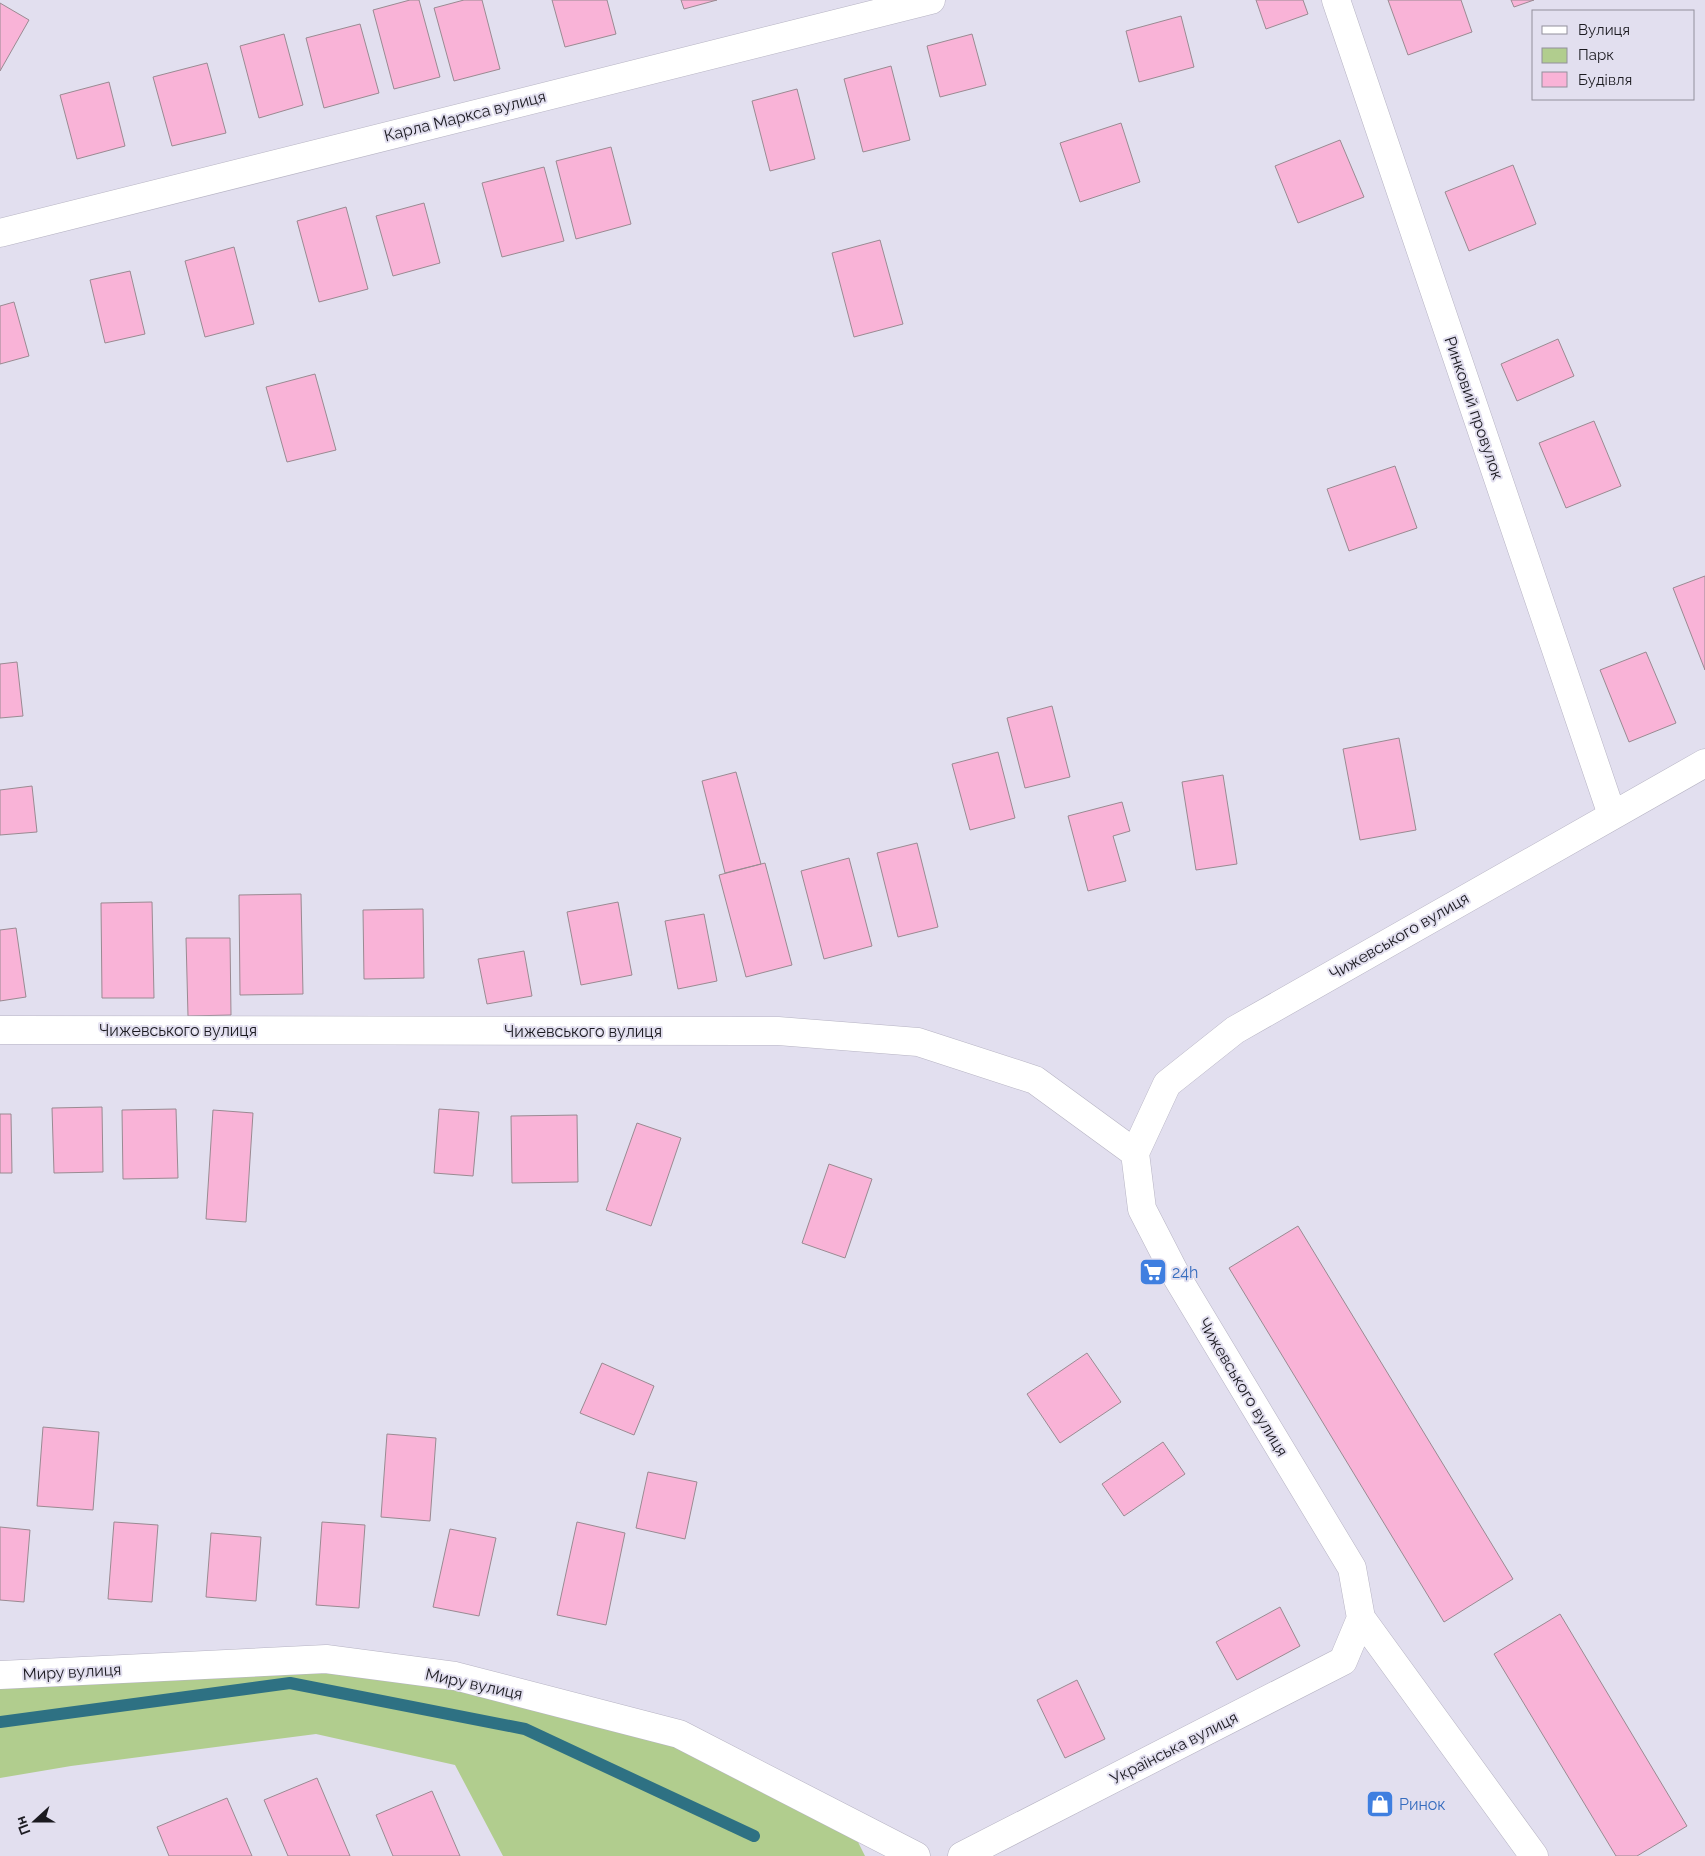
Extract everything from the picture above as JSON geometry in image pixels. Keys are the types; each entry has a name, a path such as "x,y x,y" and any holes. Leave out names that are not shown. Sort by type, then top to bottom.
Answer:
{"street":[{"name":"Карла Маркса вулиця","path":"0,233 931,0"},
{"name":"Ринковий провулок","path":"1336,0 1612,815"},
{"name":"Чижевського вулиця","path":"1361,1618 1352,1568 1178,1279 1142,1209 1135,1152 1167,1084 1235,1030 1705,763"},
{"name":"Чижевського вулиця","path":"0,1030 778,1031 918,1042 1035,1080 1135,1152"},
{"name":"Українська вулиця","path":"962,1856 1343,1661 1361,1618"},
{"path":"1361,1618 1534,1856"},
{"name":"Миру вулиця","path":"0,1675 326,1659 454,1676 679,1734 916,1856"}],"green space":[{"path":"326,1659 679,1734 848,1822 865,1856 503,1856 455,1765 316,1734 71,1766 0,1778 0,1686"}],"building":[{"path":"410,0 419,0 440,77 394,89 373,10"},
{"path":"464,0 482,0 500,69 454,81 434,8"},
{"path":"552,0 607,0 616,34 565,47"},
{"path":"681,0 717,0 684,9"},
{"path":"1256,0 1303,0 1308,14 1266,29"},
{"path":"1388,0 1461,0 1472,32 1408,55"},
{"path":"1511,0 1534,0 1514,7"},
{"path":"0,3 29,20 0,71"},
{"path":"1181,16 1194,67 1139,82 1126,31"},
{"path":"360,24 379,93 324,108 306,38"},
{"path":"284,34 303,105 259,118 240,46"},
{"path":"972,34 986,85 940,97 927,46"},
{"path":"207,63 226,133 172,146 153,77"},
{"path":"891,66 910,140 863,152 844,79"},
{"path":"109,82 125,146 77,159 60,95"},
{"path":"797,89 815,159 770,171 752,101"},
{"path":"1121,123 1140,182 1080,202 1060,143"},
{"path":"1340,140 1364,197 1298,223 1275,166"},
{"path":"611,147 631,224 576,239 556,161"},
{"path":"1513,165 1536,224 1469,251 1445,192"},
{"path":"544,167 564,241 502,257 482,183"},
{"path":"424,203 440,263 393,276 376,216"},
{"path":"346,207 368,289 319,302 297,221"},
{"path":"880,240 903,324 854,337 832,253"},
{"path":"234,247 254,324 205,337 185,261"},
{"path":"130,271 145,334 105,343 90,280"},
{"path":"14,302 29,356 0,364 0,306"},
{"path":"1558,339 1574,376 1517,401 1501,364"},
{"path":"315,374 336,450 287,462 266,387"},
{"path":"1594,421 1621,486 1566,508 1539,443"},
{"path":"1395,466 1417,528 1349,551 1327,489"},
{"path":"1705,576 1705,670 1673,588"},
{"path":"1646,652 1676,723 1629,742 1600,670"},
{"path":"17,662 23,716 0,718 0,664"},
{"path":"1052,706 1070,777 1025,788 1007,718"},
{"path":"1399,738 1416,830 1360,840 1343,749"},
{"path":"998,752 1015,818 970,830 952,764"},
{"path":"736,772 761,864 725,873 702,781"},
{"path":"1223,775 1237,864 1196,870 1182,782"},
{"path":"32,786 37,832 0,835 0,790"},
{"path":"1122,802 1130,831 1113,836 1126,881 1088,891 1068,816"},
{"path":"917,843 938,927 898,937 877,853"},
{"path":"849,858 872,946 824,959 801,871"},
{"path":"765,863 792,965 746,977 719,875"},
{"path":"301,894 303,994 240,995 239,895"},
{"path":"152,902 154,998 102,998 101,903"},
{"path":"618,902 632,975 581,985 567,912"},
{"path":"423,909 424,978 364,979 363,910"},
{"path":"704,914 717,981 678,989 665,921"},
{"path":"16,928 26,997 0,1001 0,930"},
{"path":"186,938 230,938 231,1015 188,1016"},
{"path":"524,951 532,996 487,1004 478,959"},
{"path":"102,1107 103,1172 54,1173 52,1108"},
{"path":"176,1109 178,1178 123,1179 122,1110"},
{"path":"439,1109 479,1112 473,1176 434,1173"},
{"path":"213,1110 253,1113 246,1222 206,1219"},
{"path":"0,1114 11,1114 12,1173 0,1173"},
{"path":"577,1115 578,1182 512,1183 511,1116"},
{"path":"637,1123 681,1138 651,1226 606,1210"},
{"path":"829,1164 872,1179 845,1258 802,1243"},
{"path":"1298,1226 1513,1579 1444,1622 1229,1268"},
{"path":"1087,1353 1121,1402 1060,1443 1027,1394"},
{"path":"602,1363 654,1386 634,1435 580,1413"},
{"path":"43,1427 99,1432 93,1510 37,1506"},
{"path":"387,1434 436,1438 430,1521 381,1517"},
{"path":"1163,1442 1185,1474 1124,1516 1102,1484"},
{"path":"648,1472 697,1482 685,1539 636,1528"},
{"path":"114,1522 158,1525 152,1602 108,1599"},
{"path":"322,1522 365,1525 359,1608 316,1605"},
{"path":"577,1522 625,1533 606,1625 557,1615"},
{"path":"0,1527 30,1530 24,1602 0,1600"},
{"path":"450,1529 496,1538 479,1616 433,1607"},
{"path":"211,1533 261,1537 256,1601 206,1597"},
{"path":"1280,1607 1300,1646 1237,1680 1216,1642"},
{"path":"1560,1614 1687,1826 1637,1856 1616,1856 1494,1654"},
{"path":"1077,1680 1105,1739 1065,1758 1037,1700"},
{"path":"317,1778 350,1856 288,1856 264,1800"},
{"path":"432,1791 460,1856 393,1856 376,1815"},
{"path":"227,1798 252,1856 169,1856 157,1827"}],"waterway":[{"path":"0,1722 290,1683 525,1729 754,1836"}],"place":[{"name":"24h","path":"1153,1272"},
{"name":"Ринок","path":"1380,1804"}]}
